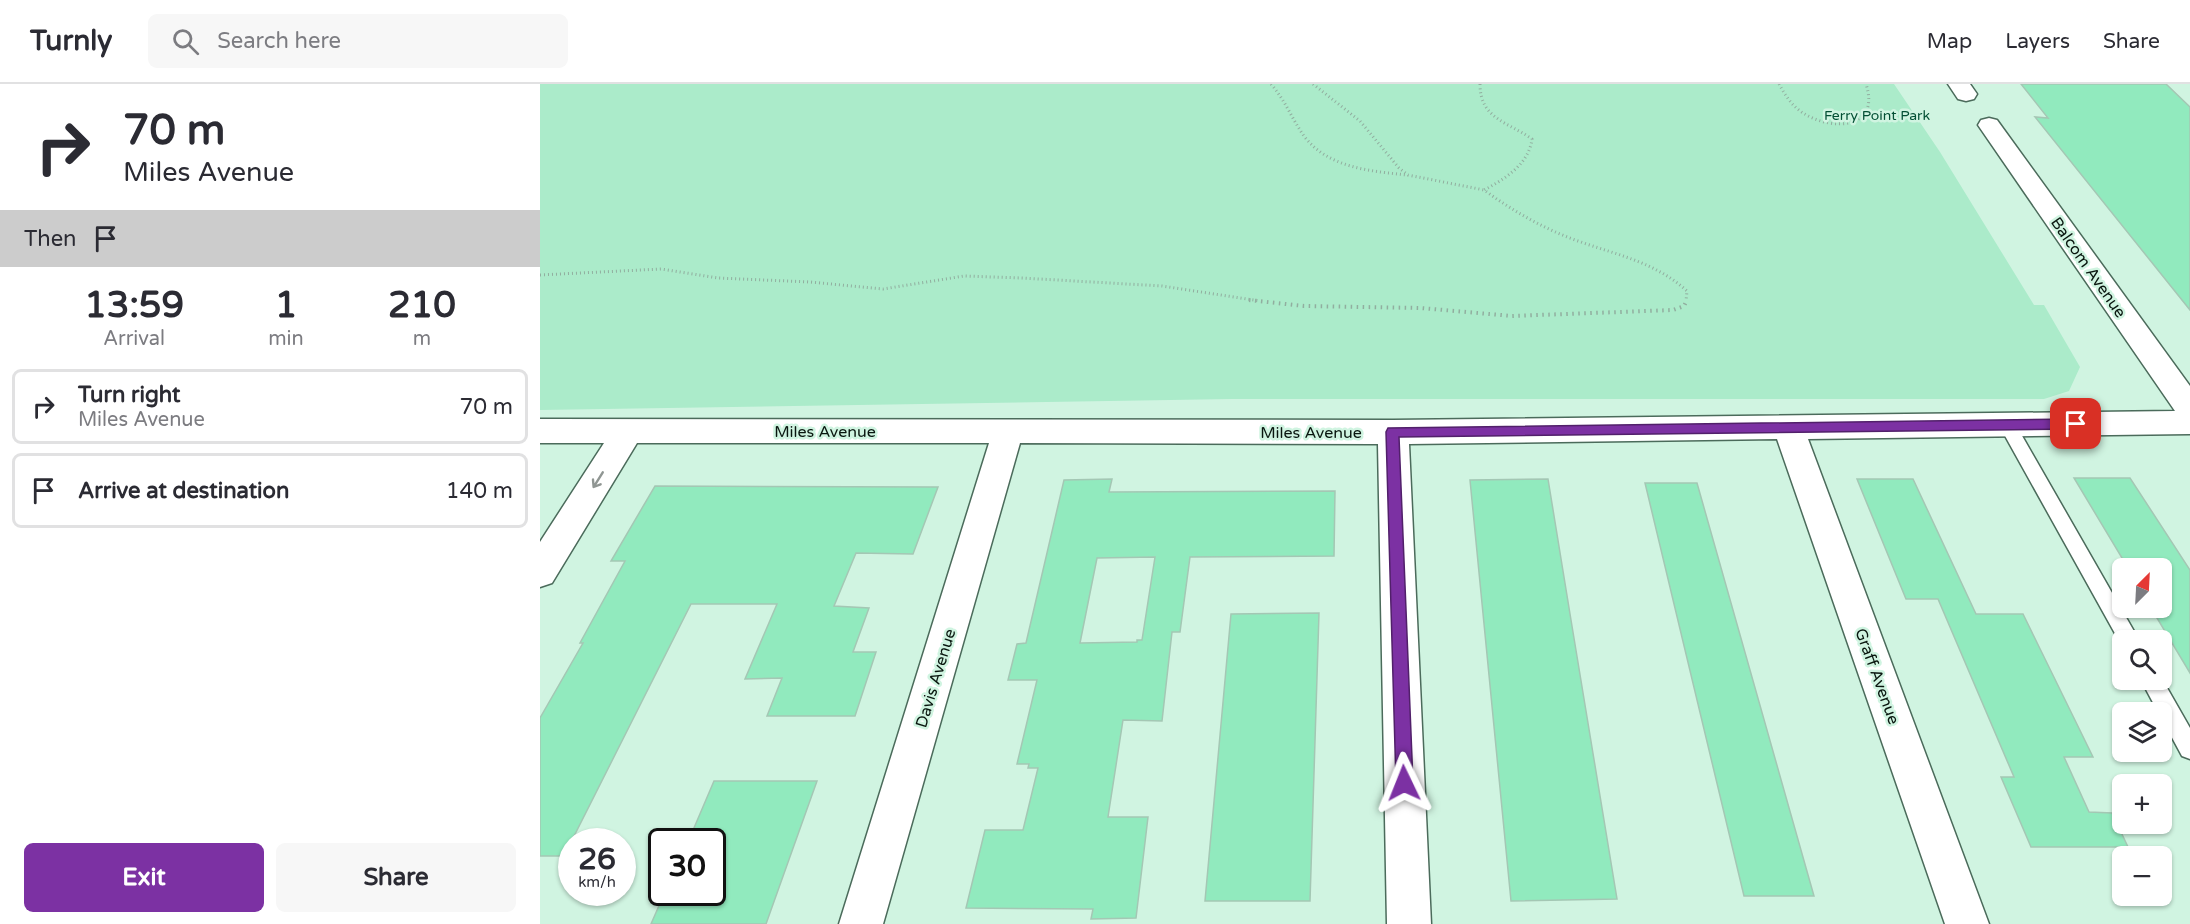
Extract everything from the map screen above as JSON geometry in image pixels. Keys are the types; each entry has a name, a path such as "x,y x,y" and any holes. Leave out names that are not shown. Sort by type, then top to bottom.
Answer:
{"street":[{"name":"Balcom Avenue","path":"1989,125 2190,409"},
{"name":"Miles Avenue","path":"540,431 1393,432 2190,422"},
{"name":"Graff Avenue","path":"1789,428 1967,924"},
{"path":"540,572 629,430"},
{"name":"Davis Avenue","path":"861,924 1008,431"},
{"path":"1393,432 1409,924"}],"lane":[{"path":"2007,425 2123,630"},
{"path":"2157,690 2190,749"}],"path":[{"path":"540,275 661,269 718,278 810,282 883,289 964,276 1106,281 1162,286 1304,306 1421,308 1512,316 1651,312 1673,310 1684,306 1687,291 1677,280 1660,269 1637,258 1550,230 1484,190 1340,163 1322,153 1306,139 1292,112 1270,84"},
{"path":"1313,84 1360,121 1399,168 1408,175"},
{"path":"1480,84 1479,98 1484,108 1532,140 1533,147 1528,156 1484,190"},
{"path":"1779,84 1790,101 1803,112 1816,119 1837,124 1854,123 1863,118 1869,106 1870,92 1866,84"}],"green space":[{"name":"Ferry Point Park","path":"540,84 1894,84 1940,152 2034,305 2044,305 2080,367 2069,391 2044,399 1232,399 540,410"}],"building":[{"path":"2021,84 2166,84 2190,107 2190,310 2035,117 2048,118"},
{"path":"2074,478 2130,478 2190,570 2190,673 2172,643 2172,630 2164,630 2157,618 2172,618 2172,558 2122,558"},
{"path":"1112,479 1109,492 1335,491 1334,556 1190,557 1180,632 1172,632 1162,721 1123,720 1108,817 1148,817 1136,918 1091,919 1093,909 966,908 985,830 1023,830 1038,768 1028,768 1029,764 1017,764 1037,680 1008,680 1017,644 1026,643 1064,480","holes":["1155,557 1142,640 1080,643 1097,558"]},
{"path":"1548,479 1617,899 1511,901 1470,480"},
{"path":"1857,479 1913,479 1976,614 2023,614 2093,757 2064,757 2089,812 2112,813 2112,834 2122,834 2128,846 2031,847 2001,777 2014,777 1938,599 1906,599"},
{"path":"1645,483 1697,483 1814,896 1744,896"},
{"path":"655,486 938,487 913,554 856,553 834,606 869,608 853,652 876,652 855,716 767,716 782,678 745,679 777,604 691,604 578,828 558,828 558,856 540,856 540,718 583,643 580,643 625,561 611,561"},
{"path":"1319,613 1310,901 1205,901 1231,614"},
{"path":"714,781 817,781 766,924 651,924 659,906 726,906 726,828 694,828"}],"route":[{"path":"1404,783 1393,432 2076,424"}]}
